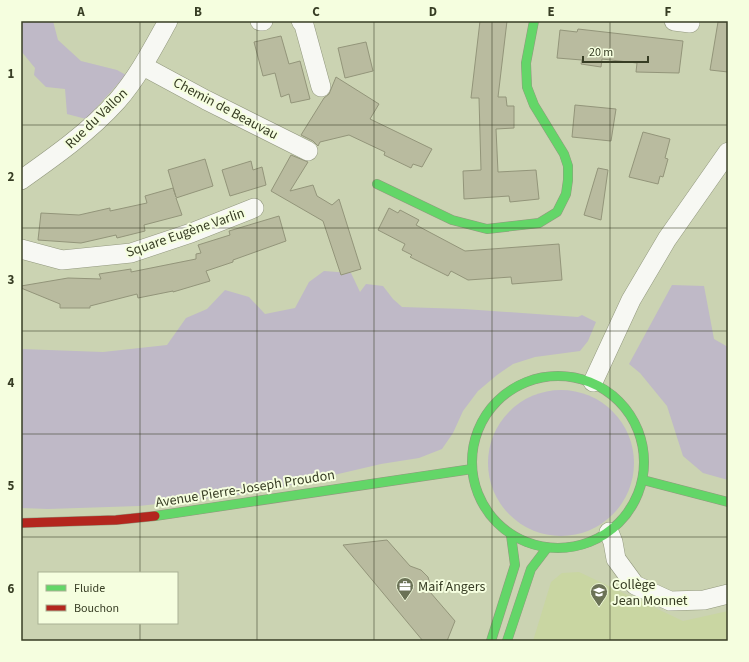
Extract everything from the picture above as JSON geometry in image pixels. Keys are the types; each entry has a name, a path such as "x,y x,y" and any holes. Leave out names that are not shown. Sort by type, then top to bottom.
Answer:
{"street":[{"name":"Rue du Vallon","path":"21,180 77,139 118,100 143,66 168,21"},
{"path":"301,21 304,25 320,87"},
{"path":"377,184 452,220 487,229 539,223 546,220 560,208 565,197 568,172 564,154 534,108 527,86 528,46 534,21"},
{"name":"Chemin de Beauvau","path":"143,66 206,100 308,151"},
{"path":"593,382 631,300 667,239 728,152"},
{"name":"Square Eugène Varlin","path":"21,249 62,260 131,253 191,233 254,208"},
{"path":"543,376 568,376 593,382 610,392 624,406 636,422 643,441 645,460 643,480 631,510 621,522 609,532 595,541 580,546 563,549 547,548 528,544 511,535 496,522 484,507 476,488 472,469 474,443 483,420 498,399 519,384 543,376"},
{"name":"Avenue Pierre-Joseph Proudon","path":"21,523 116,520 174,514 472,469"},
{"path":"643,480 728,502"},
{"path":"609,532 613,542 616,559 635,585 670,600 704,600 728,594"},
{"path":"491,641 515,566 511,535"},
{"path":"507,641 531,569 547,548"}],"shaded area":[{"path":"21,21 53,21 58,40 81,61 117,70 126,75 86,119 67,114 65,89 46,87 34,75 35,68 21,51"},
{"path":"324,271 351,273 360,292 366,284 383,286 393,299 402,307 464,309 578,317 582,315 596,322 588,341 580,351 535,357 513,364 497,375 478,391 463,411 453,433 442,449 419,458 381,464 257,493 139,506 48,509 21,508 21,349 103,352 167,345 186,318 207,309 225,290 249,297 265,314 295,308 309,282"},
{"path":"672,285 704,286 714,339 728,347 728,480 703,473 683,456 667,406 640,373 629,364"},
{"path":"561,390 582,393 589,396 601,402 617,417 622,423 631,442 634,463 631,484 628,491 622,503 607,519 601,524 582,533 561,536 540,533 533,530 521,524 505,509 500,503 491,484 488,463 491,442 494,435 500,423 515,407 521,402 540,393"},
{"name":"Collège Jean Monnet","path":"579,572 683,621 728,611 728,641 533,641 551,582 562,573"}],"building":[{"path":"480,21 507,21 498,97 506,97 507,106 514,106 514,128 496,129 498,172 536,170 539,199 510,202 509,196 464,199 463,171 481,170 479,98 471,98"},
{"path":"718,22 728,22 728,72 710,70"},
{"path":"578,29 683,41 679,73 636,72 637,63 602,59 601,67 581,64 582,60 557,58 560,30 577,32"},
{"path":"281,36 289,64 300,61 310,99 291,103 289,94 281,97 275,73 263,76 254,42"},
{"path":"366,42 373,71 345,78 338,48"},
{"path":"336,77 379,104 370,119 432,149 422,167 413,164 411,168 384,155 385,152 349,135 320,142 318,146 313,141 301,135 324,98 329,94"},
{"path":"575,105 616,109 611,141 572,137"},
{"path":"643,132 670,139 665,158 668,159 663,177 660,176 658,184 629,177"},
{"path":"291,155 308,162 290,191 313,185 317,196 332,205 339,199 361,269 341,275 323,221 271,191"},
{"path":"205,159 213,186 176,198 182,215 144,225 145,231 117,238 116,235 81,243 38,240 41,213 79,215 110,208 110,211 147,203 145,196 173,188 176,197 168,170"},
{"path":"251,161 253,170 262,167 266,185 230,196 222,170"},
{"path":"598,168 608,170 601,220 584,215"},
{"path":"389,208 398,213 400,210 419,220 416,225 465,251 559,244 562,280 512,284 511,277 468,280 451,271 448,276 410,257 412,255 402,250 405,244 378,230"},
{"path":"279,216 286,241 206,271 210,281 173,292 138,298 137,294 90,306 90,308 60,308 60,304 21,288 21,286 68,278 101,279 99,274 131,269 131,272 196,259 196,254 201,253 198,245 230,235 229,231"},
{"path":"387,540 410,566 421,570 428,577 431,587 430,592 455,621 447,641 423,641 343,545"}],"traffic: fast":[{"path":"377,184 452,220 487,229 539,223 557,212 566,194 568,166 564,154 534,105 527,87 526,63 534,21"},
{"path":"550,376 566,376 583,379 599,386 613,395 625,407 634,421 641,437 644,462 643,479 638,495 625,517 613,529 599,538 583,545 566,548 550,548 533,545 517,538 503,529 491,517 482,503 475,487 472,470 472,454 475,437 482,421 491,407 503,395 517,386 533,379 550,376"},
{"path":"155,516 472,469"},
{"path":"643,480 728,502"},
{"path":"491,641 515,565 511,535"},
{"path":"507,641 531,569 547,548"}],"traffic: jam":[{"path":"21,523 116,520 155,516"}],"place":[{"name":"Maif Angers","path":"405,601"},
{"name":"Collège Jean Monnet","path":"599,607"}]}
